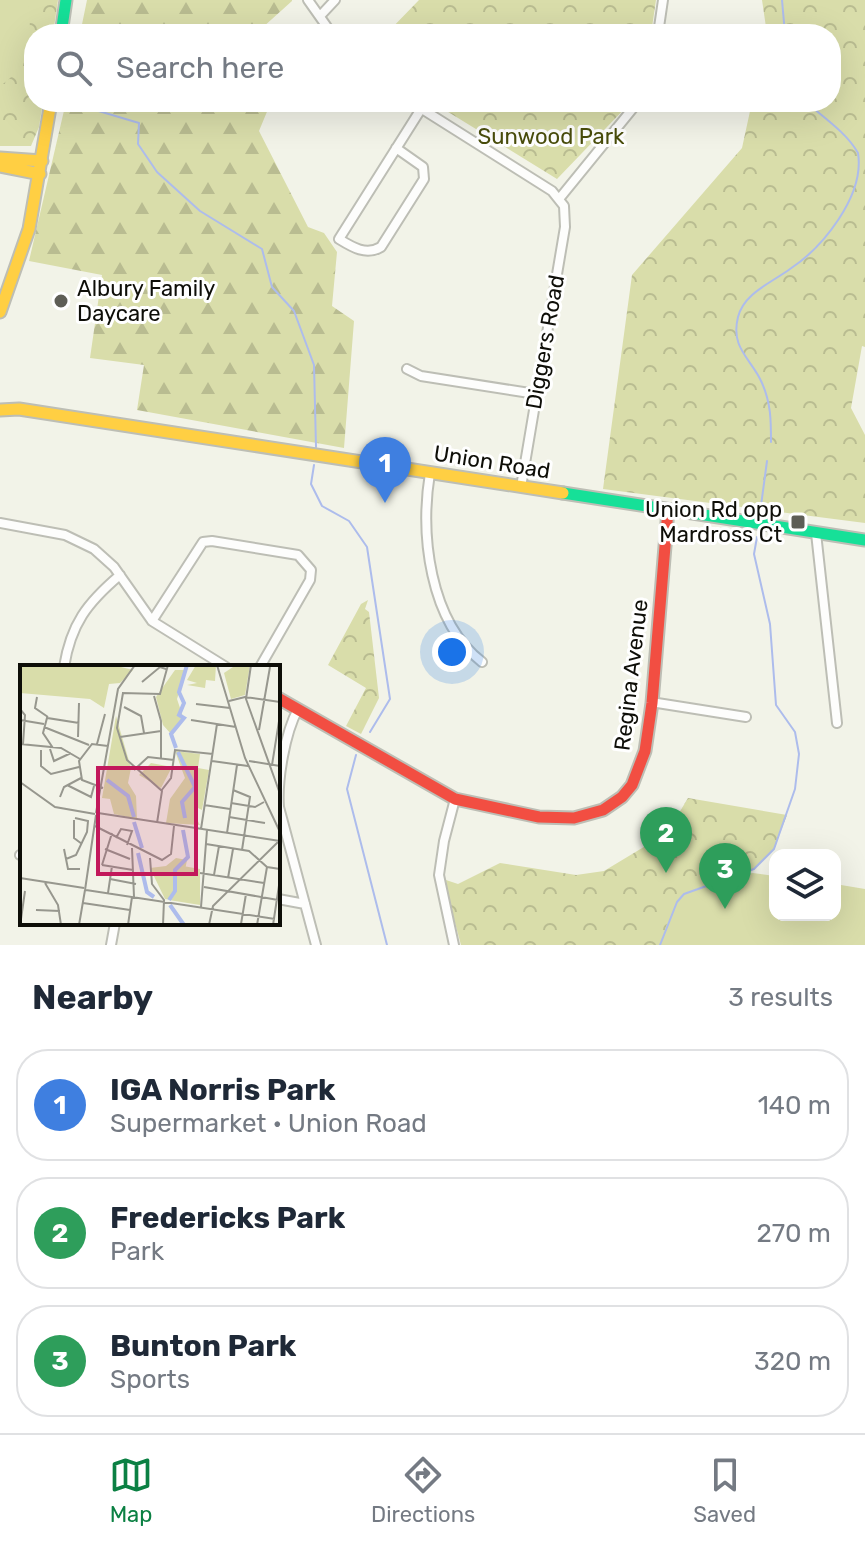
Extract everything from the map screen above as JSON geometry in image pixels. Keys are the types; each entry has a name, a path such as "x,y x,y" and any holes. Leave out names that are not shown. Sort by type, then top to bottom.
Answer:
{"main road":[{"path":"62,24 66,0"},
{"path":"0,312 29,229 49,112"},
{"path":"0,158 42,161"},
{"path":"0,166 40,174"},
{"name":"Union Road","path":"0,401 19,409"},
{"name":"Union Road","path":"0,410 19,409 865,540"},
{"name":"Regina Avenue","path":"280,699 455,799 563,819 591,815 615,804 634,781 643,760 668,510"}],"street":[{"path":"308,0 325,24"},
{"path":"320,16 335,0"},
{"path":"659,24 663,0"},
{"path":"396,148 423,167 424,179 381,247 375,250 354,248 339,239 396,148 419,112"},
{"path":"426,112 556,195 629,112"},
{"name":"Diggers Road","path":"521,487 565,227 564,206 556,195"},
{"path":"407,369 421,376 536,394"},
{"path":"430,473 425,528 432,570 454,631 469,652 482,662"},
{"path":"0,523 81,541 105,557 152,621 223,665"},
{"path":"816,533 837,723"},
{"path":"152,621 196,548 203,542 298,555 311,570 310,580 261,665"},
{"path":"64,665 72,630 85,608 120,575"},
{"path":"651,702 746,717"},
{"path":"280,783 290,730 298,709"},
{"path":"454,945 439,875 455,799"},
{"path":"280,810 316,945"},
{"path":"280,899 305,904"},
{"path":"111,945 115,925"}],"green space":[{"path":"0,0 58,0 54,24 24,24 24,112 41,112 39,127 31,146 0,146"},
{"path":"0,0 27,0 30,24 24,24 24,56 10,78 0,86"},
{"path":"87,0 292,0 266,24 82,24"},
{"path":"419,0 656,0 652,24 396,24"},
{"path":"762,0 865,0 865,347 862,346 851,408 865,435 865,523 603,489 632,275 742,148 750,112 841,112 841,24 766,24"},
{"path":"64,112 267,112 259,131 308,227 324,233 337,252 332,306 354,321 344,448 137,410 144,365 90,358 102,275 29,261"},
{"name":"Sunwood Park","path":"448,112 621,112 557,179"},
{"path":"368,600 365,609 369,612 379,698 361,734 346,726 366,688 328,665 361,604"},
{"path":"688,798 787,815 774,849 769,849 769,854 754,869 708,883 660,945 461,945 446,880 458,884 500,863 576,875 604,871 667,833"},
{"path":"753,873 769,875 769,921 841,921 841,885 865,889 865,945 660,945 681,898 695,888"}],"waterway":[{"path":"782,0 784,24"},
{"path":"102,112 139,123 138,144 157,172 200,211 262,249 272,287 294,311 314,365 316,447"},
{"path":"771,442 767,398 758,375 739,346 736,328 746,301 815,248 839,219 855,186 858,153 841,132 818,112"},
{"path":"760,513 767,461"},
{"path":"314,465 311,484 322,506 349,521 367,547 390,699 370,732"},
{"path":"660,945 677,902 684,894 754,869 774,849 795,789 799,754 795,732 776,705 770,624 754,554 757,537"},
{"path":"356,755 347,789 387,945"}],"traffic: fast":[{"path":"62,24 66,0"},
{"path":"563,493 865,540"}],"traffic: slow":[{"path":"0,312 29,229 49,112"},
{"path":"0,158 42,161"},
{"path":"0,166 40,174"},
{"path":"0,410 19,409 563,493"}],"traffic: jam":[{"path":"280,699 455,799 539,817 574,818 603,810 622,797 632,785 645,751 652,703 668,510"}],"place":[{"name":"Albury Family Daycare","path":"61,301"},
{"name":"IGA Norris Park","path":"385,503"},
{"name":"Union Rd opp Mardross Ct","path":"798,522"},
{"name":"Fredericks Park","path":"666,873"},
{"name":"Bunton Park","path":"725,909"}]}
